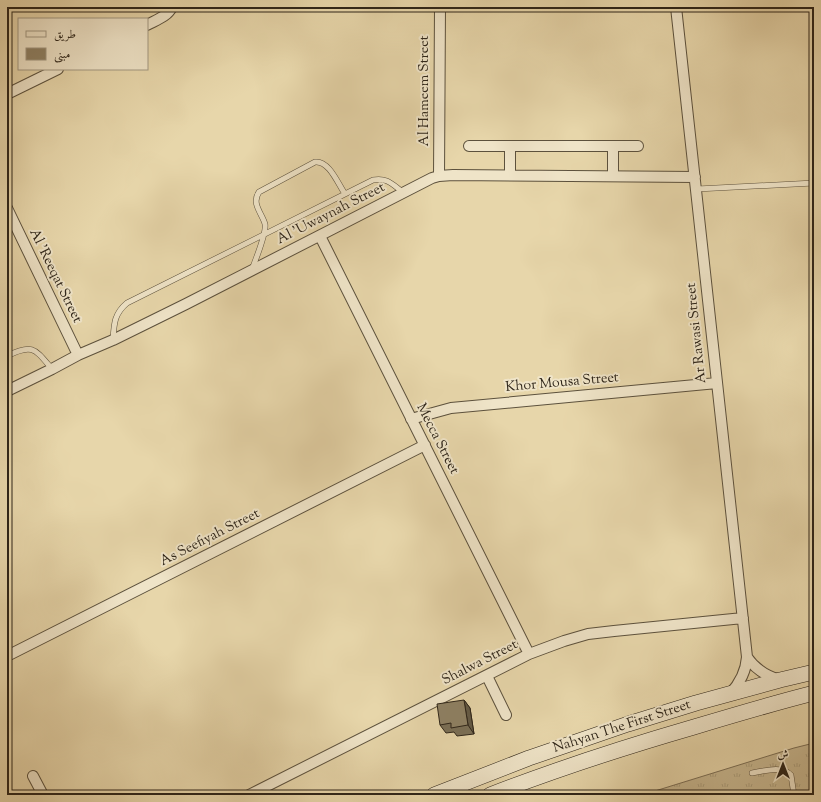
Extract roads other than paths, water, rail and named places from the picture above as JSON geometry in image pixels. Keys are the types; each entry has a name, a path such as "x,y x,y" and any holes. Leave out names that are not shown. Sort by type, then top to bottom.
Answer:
{"main road":[{"name":"Nahyan The First Street","path":"434,795 494,771 662,713 814,672"},
{"name":"Nahyan The First Street","path":"490,795 565,767 628,747 814,693"}],"street":[{"path":"148,24 165,16 172,7"},
{"name":"Al Hameem Street","path":"439,176 440,7"},
{"name":"Ar Rawasi Street","path":"676,7 747,656 743,677 730,694"},
{"path":"7,94 56,70"},
{"path":"469,146 638,146"},
{"path":"510,146 510,175"},
{"path":"613,146 613,176"},
{"name":"Al 'Uwaynah Street","path":"7,391 78,355 113,340 432,178 448,175 695,177"},
{"name":"Al 'Reeqat Street","path":"7,208 78,355"},
{"name":"Mecca Street","path":"320,236 529,654"},
{"name":"Khor Mousa Street","path":"411,418 451,408 717,383"},
{"name":"As Seefiyah Street","path":"7,656 425,445"},
{"name":"Shalwa Street","path":"250,795 529,654 564,640 588,634 743,618"},
{"path":"747,656 754,666 764,673 780,680"},
{"path":"487,676 506,715"},
{"path":"33,776 43,795"}],"lane":[{"path":"252,270 264,235 265,224 256,204 257,195 259,192 315,162 322,162 329,169 345,194"},
{"path":"113,340 117,313 121,307 127,303 372,180 378,179 387,181 404,193"},
{"path":"697,189 814,183"},
{"path":"7,356 21,350 32,349 52,369"},
{"path":"752,772 780,769 786,771 791,775 794,795"}]}
